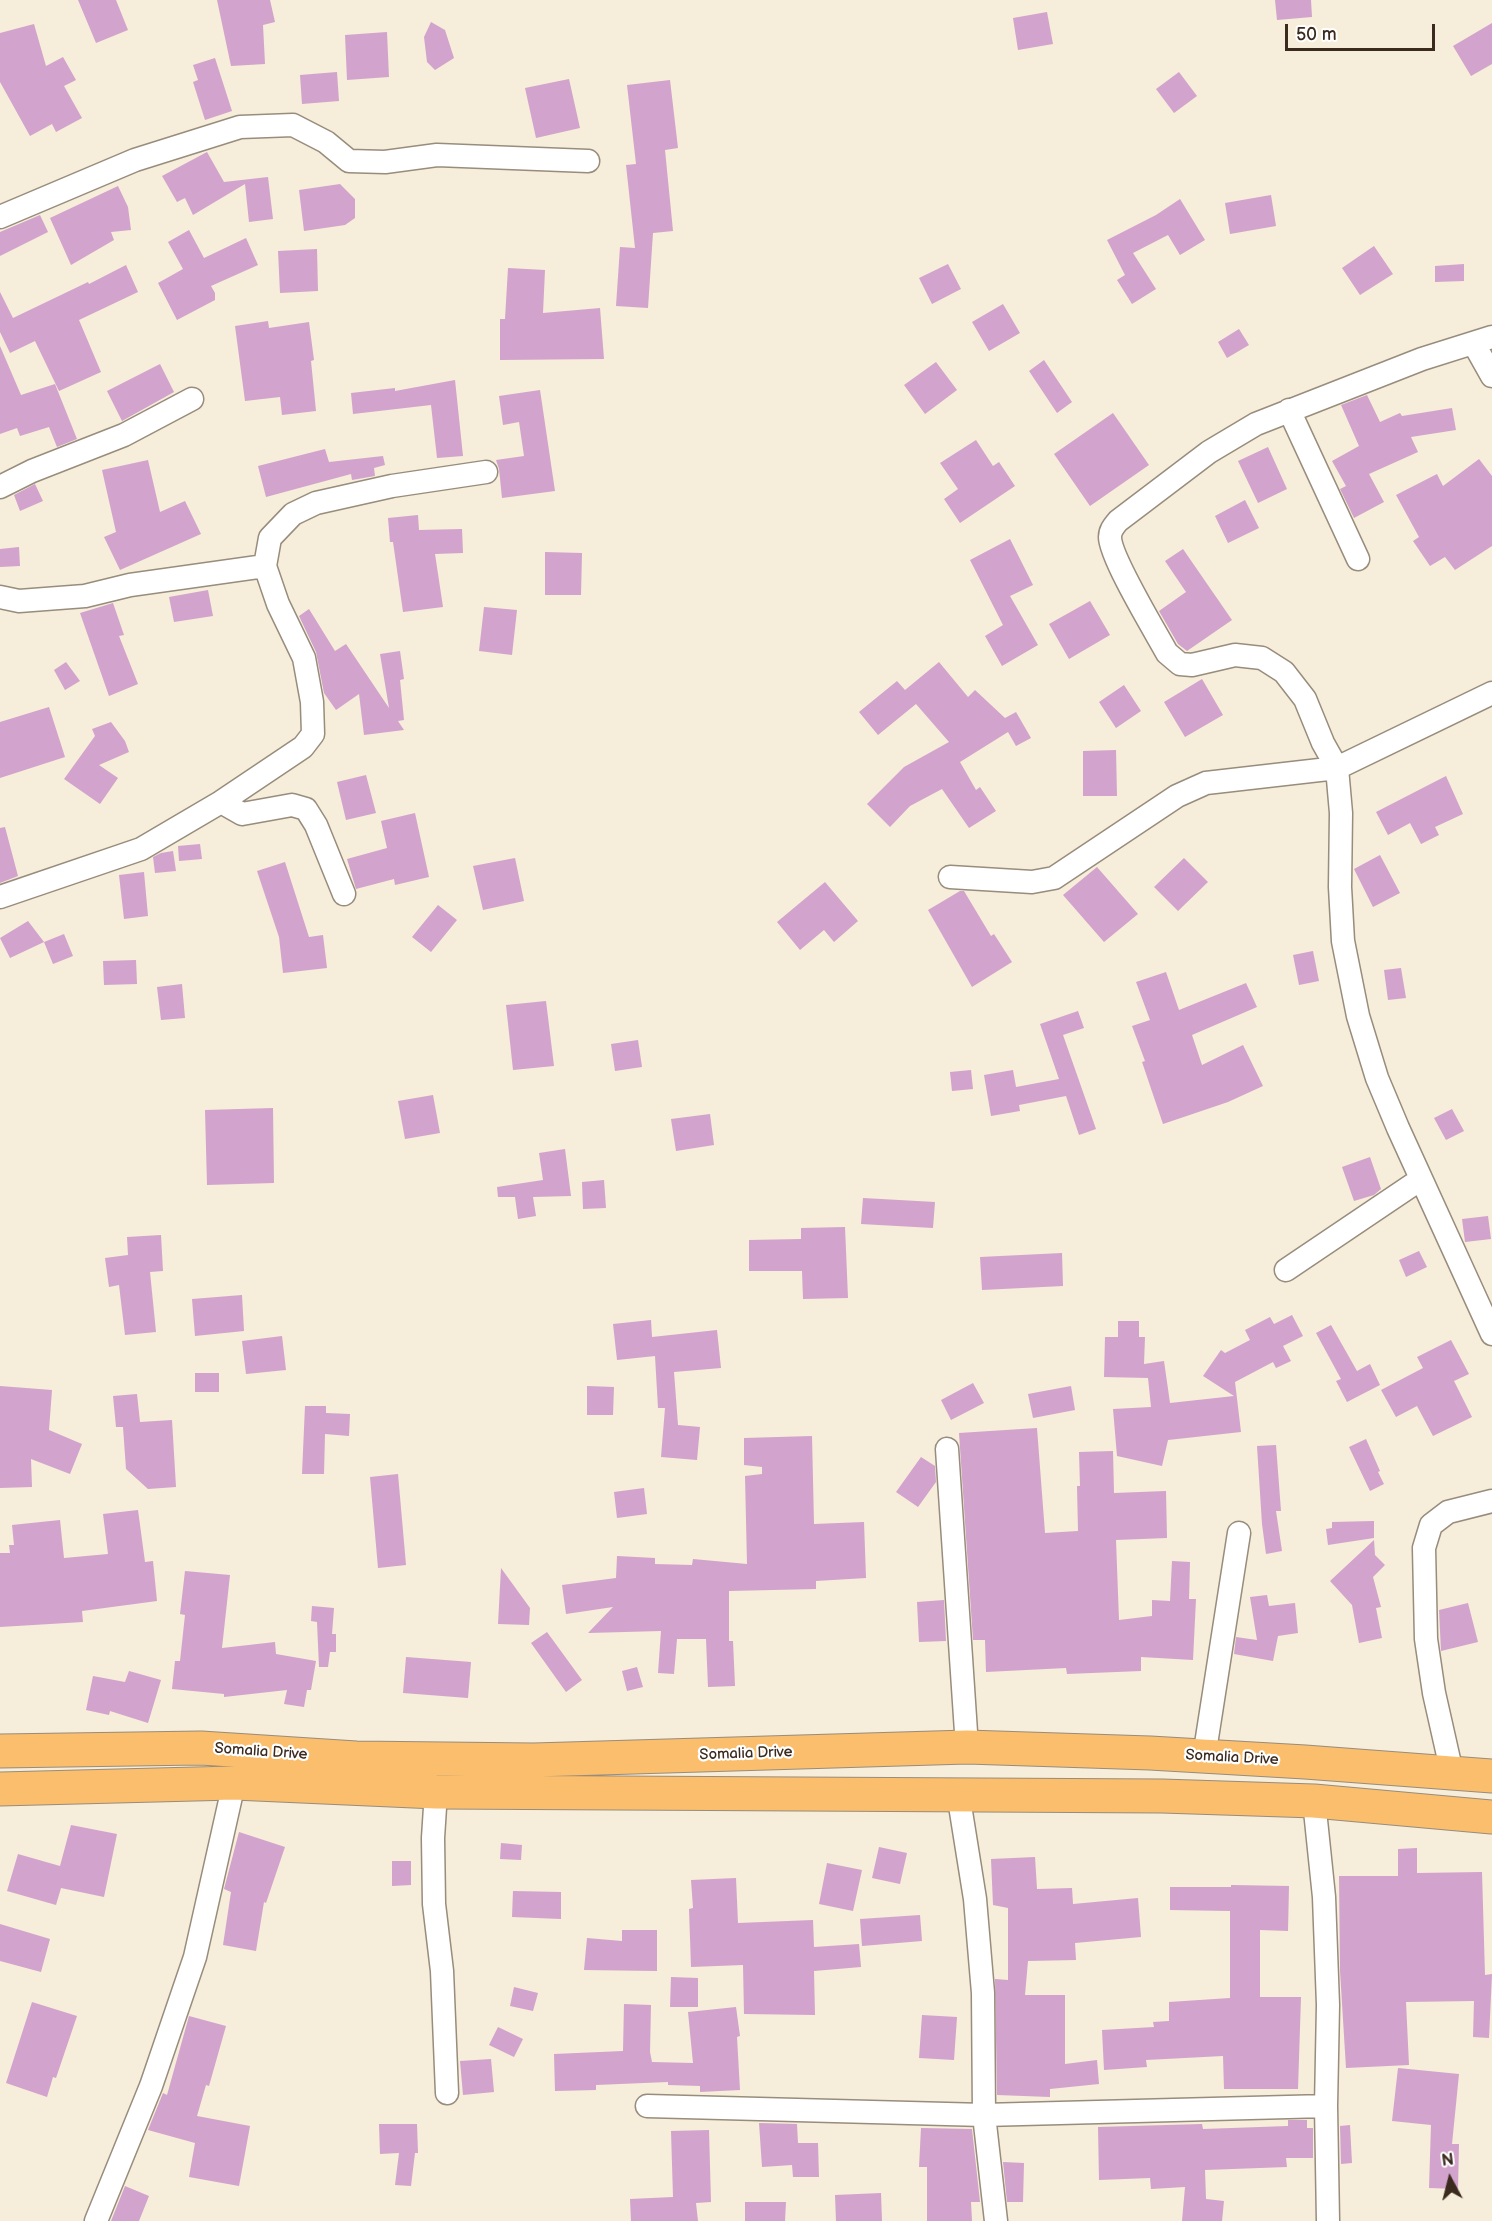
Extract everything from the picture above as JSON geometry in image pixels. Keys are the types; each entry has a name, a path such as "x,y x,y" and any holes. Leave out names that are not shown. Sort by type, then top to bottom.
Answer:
{"main road":[{"name":"Somalia Drive","path":"0,1751 201,1748 356,1758 534,1760 967,1748 1150,1753 1492,1776"},
{"name":"Somalia Drive","path":"0,1789 234,1783 436,1792 958,1793 1162,1796 1314,1801 1492,1817"}],"street":[{"path":"0,217 135,160 240,127 293,125 326,142 350,161 385,162 437,155 588,161"},
{"path":"1492,376 1483,341 1422,359 1289,410 1256,424 1209,452 1118,520 1111,529 1110,537 1116,557 1167,653 1180,664 1192,665 1235,655 1262,658 1284,672 1305,699 1323,743 1337,768 1341,813 1340,887 1343,941 1358,1016 1377,1078 1492,1334"},
{"path":"0,487 32,471 124,435 192,399"},
{"path":"1289,410 1358,559"},
{"path":"0,897 141,849 221,802 303,747 313,734 312,702 304,658 278,604 266,566 270,538 293,514 316,503 392,486 486,472"},
{"path":"0,597 19,601 85,596 130,585 266,566"},
{"path":"950,877 1032,882 1054,878 1177,796 1206,783 1337,768 1492,693"},
{"path":"221,802 243,814 292,805 306,809 316,825 344,894"},
{"path":"1286,1270 1421,1179"},
{"path":"947,1449 967,1748"},
{"path":"1452,1773 1434,1693 1426,1639 1424,1548 1431,1525 1448,1512 1492,1501"},
{"path":"1204,1757 1239,1533"},
{"path":"96,2221 150,2086 195,1957 234,1783"},
{"path":"436,1792 433,1838 434,1904 442,1981 447,2093"},
{"path":"958,1793 975,1899 982,1982 984,2115 996,2221"},
{"path":"1314,1801 1324,1908 1328,2005 1326,2106 1328,2221"},
{"path":"647,2106 984,2115 1326,2106"}],"building":[{"path":"78,0 116,0 128,30 96,43"},
{"path":"217,0 270,0 275,22 263,25 265,64 231,66"},
{"path":"1275,0 1311,0 1312,17 1277,20"},
{"path":"1047,12 1053,44 1018,50 1013,18"},
{"path":"431,22 445,30 454,58 435,70 427,62 424,37"},
{"path":"1492,23 1492,64 1471,76 1453,46"},
{"path":"34,24 46,66 63,57 76,80 64,86 82,118 56,132 52,124 30,136 0,82 0,33"},
{"path":"387,32 389,77 347,80 345,35"},
{"path":"215,58 232,111 205,120 193,82 198,80 193,65"},
{"path":"337,72 339,101 302,104 300,75"},
{"path":"1179,72 1197,96 1174,113 1156,89"},
{"path":"569,79 580,128 536,138 525,88"},
{"path":"670,80 678,148 665,150 673,231 653,233 648,308 616,306 620,247 635,248 626,165 636,164 627,85"},
{"path":"207,152 224,182 268,177 273,219 249,222 245,184 193,215 185,198 177,202 162,176"},
{"path":"340,184 355,199 355,218 345,225 304,231 299,190"},
{"path":"118,186 128,207 131,230 111,232 114,240 71,265 50,218"},
{"path":"1271,195 1276,226 1230,234 1225,203"},
{"path":"1180,199 1205,240 1180,255 1168,235 1133,253 1156,289 1132,304 1117,280 1125,275 1107,240 1156,215"},
{"path":"40,215 48,232 0,256 0,232"},
{"path":"189,230 204,258 246,238 258,265 211,286 215,293 215,300 177,320 158,283 183,269 168,242"},
{"path":"1374,246 1393,274 1360,295 1342,268"},
{"path":"317,249 318,291 280,293 278,251"},
{"path":"948,264 961,289 932,304 919,278"},
{"path":"1464,264 1464,281 1435,282 1435,266"},
{"path":"126,265 138,292 79,320 101,372 59,391 35,341 10,353 0,332 0,292 13,318"},
{"path":"508,268 545,270 543,313 600,308 604,359 500,360 500,319 505,319"},
{"path":"1003,304 1020,333 989,351 972,322"},
{"path":"268,321 269,328 309,322 314,360 311,361 316,411 282,415 280,397 245,401 235,326"},
{"path":"1239,329 1249,345 1227,358 1218,342"},
{"path":"0,346 21,395 55,384 77,439 57,447 49,427 20,436 17,428 0,434"},
{"path":"1044,360 1072,402 1057,413 1029,371"},
{"path":"936,362 957,390 925,414 904,385"},
{"path":"160,364 174,392 122,421 107,391"},
{"path":"455,380 463,456 437,458 431,405 353,414 351,393 395,388 395,391"},
{"path":"540,390 555,491 502,498 496,460 524,456 519,422 503,425 499,396"},
{"path":"1367,395 1380,422 1400,413 1402,416 1452,408 1456,430 1411,437 1418,452 1369,474 1384,502 1354,518 1340,489 1346,486 1332,461 1359,446 1341,405"},
{"path":"1113,413 1149,465 1090,506 1054,454"},
{"path":"976,440 993,466 999,462 1015,486 960,523 944,499 958,489 940,463"},
{"path":"1268,447 1287,489 1258,503 1238,461"},
{"path":"325,449 329,462 383,456 385,465 374,468 375,476 352,480 351,474 266,497 258,466"},
{"path":"1479,459 1492,476 1492,546 1455,570 1445,557 1430,566 1413,541 1419,537 1396,495 1437,474 1443,486"},
{"path":"148,460 160,512 185,501 201,534 120,570 104,537 116,532 102,470"},
{"path":"35,484 43,501 20,511 14,495"},
{"path":"1245,500 1259,528 1228,543 1215,516"},
{"path":"418,515 419,530 462,529 463,553 435,554 443,607 403,612 393,542 390,542 388,518"},
{"path":"1010,539 1033,585 1010,596 1038,645 1002,666 985,636 1003,625 970,560"},
{"path":"19,547 20,566 0,567 0,549"},
{"path":"1183,549 1232,620 1187,651 1178,644 1159,611 1186,592 1165,561"},
{"path":"545,552 582,553 581,595 545,595"},
{"path":"208,590 213,616 174,622 169,597"},
{"path":"1090,601 1110,635 1069,659 1049,624"},
{"path":"113,603 124,635 119,636 138,684 109,696 80,613"},
{"path":"484,607 517,610 512,655 479,651"},
{"path":"309,609 335,651 346,644 389,708 380,654 400,651 404,679 400,680 404,720 398,721 404,730 364,735 359,694 336,710 324,693 316,652 299,616"},
{"path":"66,662 80,681 65,690 54,670"},
{"path":"939,662 968,697 975,690 1005,718 1016,712 1031,738 1016,746 1008,732 960,762 976,790 980,787 996,811 969,828 942,789 910,806 890,827 867,804 904,767 949,742 916,704 878,735 859,712 897,681 905,690"},
{"path":"1202,679 1223,715 1185,737 1164,702"},
{"path":"1124,685 1141,711 1116,728 1099,702"},
{"path":"49,707 65,757 0,778 0,722"},
{"path":"111,722 125,741 129,752 99,765 118,778 100,804 64,779 95,736 92,729"},
{"path":"1116,750 1117,796 1083,796 1083,751"},
{"path":"366,775 376,813 346,820 337,782"},
{"path":"1446,776 1463,814 1435,827 1439,835 1421,844 1410,823 1388,835 1376,812"},
{"path":"415,813 429,877 395,885 394,879 356,889 347,859 387,848 381,821"},
{"path":"5,827 18,876 0,883 0,828"},
{"path":"200,844 202,859 179,861 178,846"},
{"path":"173,851 176,871 155,873 153,857"},
{"path":"1380,855 1400,893 1373,907 1354,869"},
{"path":"515,858 524,901 483,910 473,866"},
{"path":"1184,858 1208,882 1178,911 1154,887"},
{"path":"285,862 309,937 323,935 327,968 283,973 279,937 257,871"},
{"path":"1097,867 1138,914 1104,942 1063,895"},
{"path":"144,872 148,916 124,919 119,875"},
{"path":"825,882 858,921 834,942 824,930 800,950 777,922"},
{"path":"960,891 964,891 991,936 994,934 1012,962 972,987 928,910"},
{"path":"438,905 457,920 431,952 412,937"},
{"path":"28,921 44,942 10,958 0,938"},
{"path":"64,934 73,956 53,964 44,942"},
{"path":"1313,951 1319,981 1299,985 1293,955"},
{"path":"136,960 137,984 104,985 103,961"},
{"path":"1401,968 1406,998 1388,1000 1384,970"},
{"path":"1166,972 1179,1010 1246,983 1257,1007 1192,1035 1202,1065 1243,1045 1263,1086 1228,1102 1163,1124 1142,1062 1145,1061 1132,1026 1150,1020 1136,982"},
{"path":"182,984 185,1018 161,1020 157,987"},
{"path":"546,1001 554,1066 513,1070 506,1005"},
{"path":"1078,1011 1084,1028 1063,1035 1096,1129 1079,1135 1066,1096 1019,1105 1020,1111 991,1116 984,1075 1013,1070 1016,1087 1059,1079 1040,1024"},
{"path":"638,1040 642,1067 615,1071 611,1044"},
{"path":"971,1070 973,1089 952,1091 950,1072"},
{"path":"433,1095 440,1133 405,1139 398,1101"},
{"path":"273,1108 274,1183 207,1185 205,1110"},
{"path":"1452,1109 1464,1131 1446,1140 1434,1118"},
{"path":"710,1114 714,1145 676,1151 671,1119"},
{"path":"565,1149 571,1196 533,1197 536,1216 518,1219 515,1197 498,1197 497,1187 543,1180 539,1153"},
{"path":"1370,1157 1381,1189 1374,1195 1354,1201 1342,1167"},
{"path":"604,1180 606,1208 583,1209 582,1182"},
{"path":"863,1198 935,1202 933,1228 861,1224"},
{"path":"1488,1216 1491,1239 1465,1242 1462,1219"},
{"path":"845,1227 848,1298 803,1299 802,1271 749,1271 749,1240 801,1239 801,1228"},
{"path":"161,1235 163,1271 150,1272 156,1332 125,1335 119,1285 109,1287 105,1258 128,1255 127,1237"},
{"path":"1419,1251 1427,1267 1406,1277 1399,1260"},
{"path":"1062,1253 1063,1286 982,1290 980,1257"},
{"path":"242,1295 244,1331 195,1336 192,1299"},
{"path":"1292,1315 1303,1336 1283,1346 1291,1361 1276,1368 1273,1362 1235,1382 1241,1432 1168,1440 1162,1466 1117,1456 1113,1409 1151,1407 1148,1378 1104,1377 1105,1337 1118,1337 1118,1321 1139,1321 1139,1337 1145,1337 1144,1364 1164,1361 1170,1403 1234,1396 1203,1376 1221,1350 1225,1353 1250,1340 1245,1330 1270,1317 1274,1324"},
{"path":"651,1320 652,1337 717,1330 721,1368 674,1372 678,1425 700,1427 697,1460 661,1457 665,1408 658,1408 655,1356 617,1360 613,1324"},
{"path":"1331,1325 1357,1371 1370,1364 1380,1385 1347,1402 1336,1381 1341,1379 1316,1333"},
{"path":"282,1336 286,1370 246,1374 242,1341"},
{"path":"1451,1340 1469,1374 1454,1381 1472,1417 1433,1436 1417,1406 1396,1417 1381,1390 1423,1368 1417,1357"},
{"path":"195,1373 219,1373 219,1392 195,1392"},
{"path":"973,1383 984,1403 951,1420 941,1400"},
{"path":"0,1386 52,1390 49,1430 82,1444 70,1474 31,1459 32,1487 0,1488"},
{"path":"587,1386 614,1387 613,1415 587,1415"},
{"path":"1071,1386 1075,1410 1033,1418 1028,1394"},
{"path":"137,1394 140,1422 172,1420 176,1487 148,1489 126,1469 123,1427 116,1427 113,1396"},
{"path":"305,1406 326,1406 326,1413 350,1414 349,1436 325,1434 324,1474 302,1474"},
{"path":"1037,1428 1045,1533 1078,1531 1079,1452 1113,1451 1114,1493 1166,1491 1167,1538 1116,1540 1119,1620 1152,1616 1152,1600 1170,1601 1172,1561 1190,1562 1189,1599 1196,1599 1193,1660 1141,1657 1141,1671 1067,1674 1066,1668 986,1672 985,1640 973,1640 959,1433"},
{"path":"812,1436 814,1524 864,1522 866,1578 816,1581 816,1589 729,1591 729,1641 733,1641 735,1686 708,1687 706,1639 677,1639 674,1674 658,1673 661,1631 588,1633 613,1607 566,1614 562,1585 616,1578 617,1556 655,1558 655,1564 692,1565 693,1559 747,1564 745,1476 762,1474 762,1467 744,1465 744,1438"},
{"path":"1366,1439 1384,1484 1370,1491 1349,1447"},
{"path":"1276,1445 1281,1511 1276,1511 1282,1551 1266,1554 1257,1446"},
{"path":"921,1457 935,1466 936,1482 918,1507 896,1492"},
{"path":"398,1474 406,1565 378,1568 370,1477"},
{"path":"644,1488 647,1514 617,1518 614,1492"},
{"path":"138,1510 145,1562 153,1561 157,1601 82,1611 83,1622 0,1627 0,1553 10,1553 9,1545 14,1545 12,1525 60,1520 64,1558 108,1554 103,1514"},
{"path":"1374,1521 1374,1538 1328,1545 1326,1529 1332,1528 1332,1522"},
{"path":"1374,1540 1375,1555 1385,1565 1373,1577 1381,1607 1376,1608 1382,1638 1359,1643 1352,1605 1330,1581"},
{"path":"501,1568 530,1608 529,1625 498,1624"},
{"path":"185,1571 230,1575 222,1648 275,1642 276,1654 316,1661 311,1690 307,1690 304,1707 284,1704 287,1690 224,1697 224,1694 172,1689 175,1661 180,1661 185,1615 180,1614"},
{"path":"1267,1595 1269,1606 1295,1603 1298,1633 1278,1636 1273,1661 1234,1654 1236,1637 1257,1640 1250,1597"},
{"path":"944,1600 946,1641 919,1642 917,1602"},
{"path":"1468,1603 1478,1642 1441,1651 1439,1610"},
{"path":"312,1606 334,1608 332,1634 336,1634 336,1652 330,1652 328,1667 319,1667 317,1622 311,1621"},
{"path":"547,1632 582,1680 566,1692 531,1643"},
{"path":"406,1657 471,1662 468,1698 403,1693"},
{"path":"637,1667 643,1687 627,1691 622,1671"},
{"path":"129,1671 161,1680 148,1723 110,1711 109,1715 86,1710 93,1676 125,1682"},
{"path":"71,1825 117,1834 104,1897 61,1888 56,1905 7,1891 18,1854 60,1866"},
{"path":"239,1832 285,1847 266,1903 264,1902 256,1951 223,1945 231,1892 224,1889"},
{"path":"501,1843 522,1845 521,1860 500,1859"},
{"path":"879,1847 907,1853 900,1884 872,1878"},
{"path":"1417,1848 1417,1873 1482,1872 1485,1975 1492,1974 1489,2038 1473,2037 1474,2001 1406,2002 1409,2065 1346,2068 1340,1971 1339,1876 1398,1876 1398,1849"},
{"path":"1035,1857 1037,1889 1072,1888 1073,1904 1138,1898 1141,1937 1075,1943 1076,1960 1028,1961 1025,1995 1065,1995 1065,2064 1097,2060 1099,2084 1050,2089 1050,2097 997,2095 995,1979 1008,1980 1008,1908 993,1905 991,1859"},
{"path":"392,1861 411,1861 411,1885 392,1886"},
{"path":"827,1863 862,1870 853,1911 819,1904"},
{"path":"736,1878 738,1923 813,1920 814,1947 859,1944 861,1967 814,1971 815,2015 744,2014 743,1965 691,1967 689,1909 693,1908 691,1880"},
{"path":"1231,1885 1289,1886 1288,1931 1260,1930 1260,1997 1301,1997 1298,2089 1224,2089 1223,2056 1146,2060 1147,2067 1104,2070 1102,2030 1154,2027 1153,2022 1169,2021 1169,2002 1230,1998 1230,1911 1170,1910 1170,1887 1231,1887"},
{"path":"513,1891 561,1892 561,1919 512,1917"},
{"path":"920,1915 922,1941 862,1946 860,1919"},
{"path":"0,1924 50,1939 41,1972 0,1961"},
{"path":"622,1930 657,1930 657,1971 584,1970 587,1938 622,1941"},
{"path":"671,1977 698,1978 698,2007 670,2007"},
{"path":"514,1987 538,1993 533,2011 510,2006"},
{"path":"32,2002 77,2016 56,2078 53,2077 47,2097 6,2083"},
{"path":"624,2004 651,2005 650,2052 652,2062 693,2063 688,2012 736,2007 740,2036 737,2037 740,2090 700,2092 700,2086 668,2085 668,2082 596,2085 596,2090 555,2091 554,2054 623,2051"},
{"path":"922,2015 957,2017 954,2060 919,2058"},
{"path":"189,2016 226,2026 209,2086 206,2085 197,2116 250,2126 239,2186 189,2177 195,2143 148,2130 163,2093 167,2095"},
{"path":"498,2027 523,2039 514,2057 489,2045"},
{"path":"491,2059 494,2092 463,2095 460,2061"},
{"path":"1398,2068 1459,2074 1452,2144 1459,2144 1458,2189 1429,2188 1431,2125 1392,2121"},
{"path":"1288,2120 1307,2120 1307,2128 1313,2128 1313,2158 1286,2158 1287,2167 1205,2170 1206,2199 1224,2201 1222,2221 1182,2221 1185,2187 1151,2189 1150,2178 1099,2180 1098,2127 1202,2124 1203,2129 1288,2126"},
{"path":"759,2123 797,2124 798,2143 818,2143 819,2177 793,2177 792,2165 762,2167"},
{"path":"379,2124 417,2124 418,2153 415,2153 411,2186 395,2185 399,2153 380,2154"},
{"path":"1350,2125 1352,2163 1341,2164 1340,2126"},
{"path":"921,2128 972,2129 980,2202 971,2202 972,2221 927,2221 927,2167 919,2167"},
{"path":"709,2130 711,2202 696,2203 698,2221 631,2221 630,2199 673,2197 671,2131"},
{"path":"1003,2162 1024,2163 1023,2202 1007,2202"},
{"path":"125,2186 149,2196 139,2221 111,2221"},
{"path":"881,2193 882,2221 836,2221 835,2195"},
{"path":"745,2202 786,2202 785,2221 745,2221"}]}
